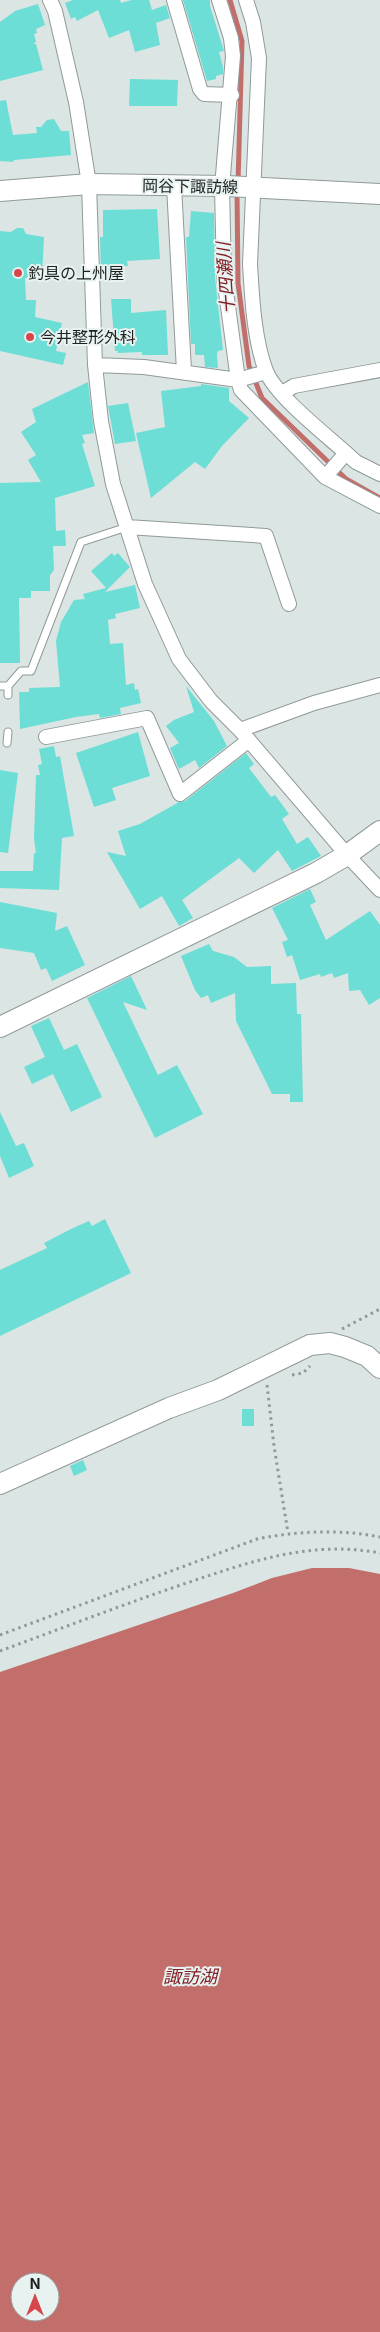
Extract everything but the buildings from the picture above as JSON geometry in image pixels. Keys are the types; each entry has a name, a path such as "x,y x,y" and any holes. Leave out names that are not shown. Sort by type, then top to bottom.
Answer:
{"street":[{"path":"50,0 55,11 76,102 89,184 95,364 101,421 110,466 145,584 179,659 211,701 245,735 347,856 380,890"},
{"path":"174,0 200,89 204,94 232,95"},
{"path":"219,0 232,47 232,95 224,186 224,277 241,379 241,390 327,475 380,506"},
{"path":"246,0 253,22 260,58 251,188 250,240 251,293 264,372 282,393 345,455 380,474"},
{"name":"岡谷下諏訪線","path":"0,191 89,184 224,186 380,194"},
{"path":"174,186 184,371"},
{"path":"95,364 184,371 241,379 264,372"},
{"path":"282,393 294,386 380,370"},
{"path":"327,475 345,455"},
{"path":"127,527 266,536 290,604"},
{"path":"46,738 147,718 180,794 245,735 314,703 380,685"},
{"path":"0,1027 347,856 380,831"},
{"path":"0,1484 169,1408 218,1390 310,1345 330,1343 356,1351 367,1356 380,1368"}],"lane":[{"path":"8,695 8,686 21,671 30,671 81,542 127,527"},
{"path":"0,686 8,686"},
{"path":"7,742 8,732"}],"path":[{"path":"266,1367 274,1446 288,1533"},
{"path":"0,1634 257,1540 288,1533 328,1532 380,1537"},
{"path":"0,1651 261,1558 315,1549 380,1552"}],"water":[{"name":"諏訪湖","path":"312,1568 349,1568 380,1574 380,2332 0,2332 0,1672 272,1578"}],"waterway":[{"name":"十四瀬川","path":"230,0 242,41 238,183"},
{"name":"十四瀬川","path":"237,191 238,283 249,366 262,398 346,479 380,498"}],"place":[{"name":"釣具の上州屋","path":"18,273"},
{"name":"今井整形外科","path":"30,337"}]}
